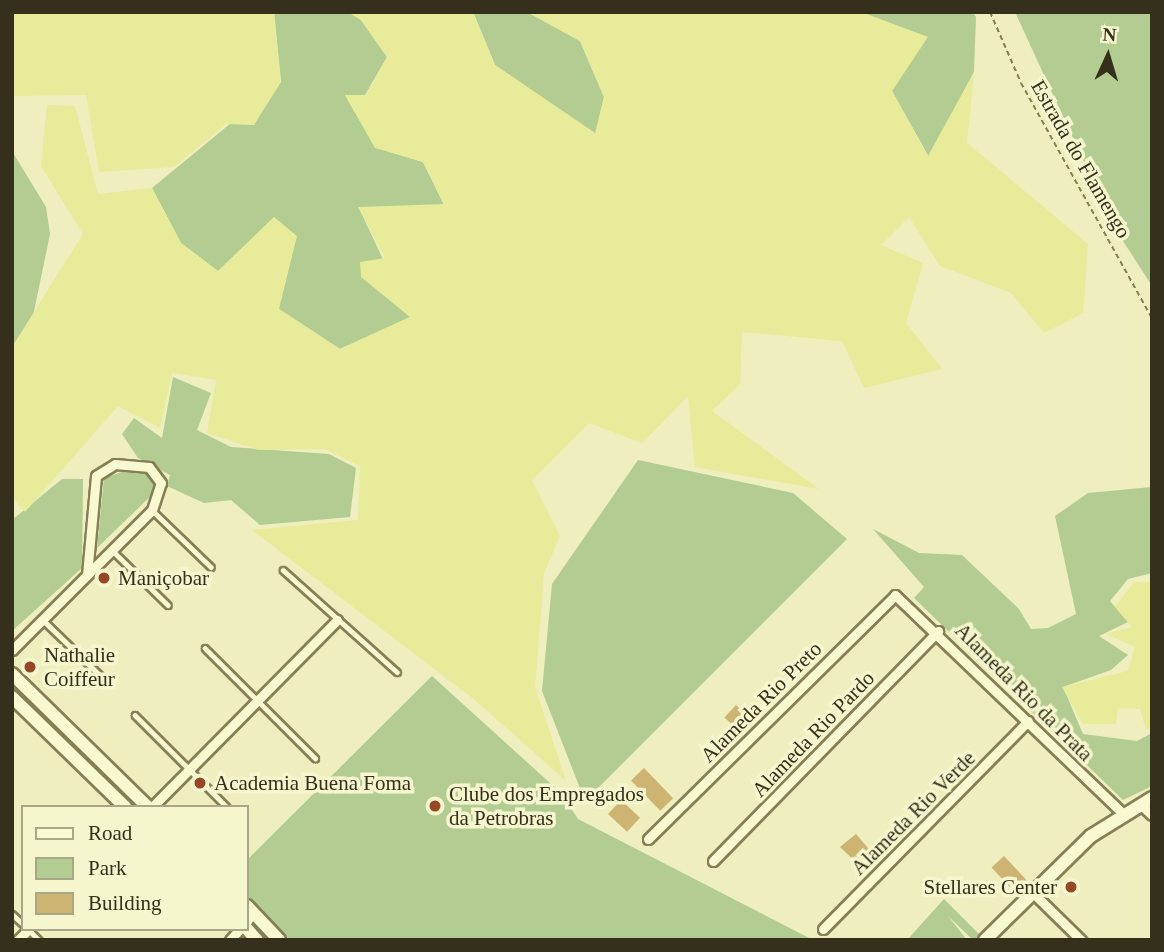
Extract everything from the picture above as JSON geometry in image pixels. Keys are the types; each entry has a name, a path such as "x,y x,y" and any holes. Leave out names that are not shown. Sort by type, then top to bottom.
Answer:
{"street":[{"path":"12,650 152,510 161,483 149,467 115,464 96,476 87,574"},
{"name":"Alameda Rio Preto","path":"648,839 892,596 902,596"},
{"name":"Alameda Rio da Prata","path":"902,596 1122,813"},
{"path":"152,805 337,620"},
{"name":"Alameda Rio Pardo","path":"713,861 937,631"},
{"path":"12,674 148,805"},
{"path":"12,697 123,805"},
{"name":"Alameda Rio Verde","path":"823,929 1028,721"},
{"path":"985,940 1032,892 1122,813 1146,801 1152,816"},
{"path":"1032,892 1080,940"},
{"path":"252,915 252,936"},
{"path":"252,915 279,940"}],"lane":[{"path":"152,510 211,566"},
{"path":"111,549 168,604"},
{"path":"284,570 397,672"},
{"path":"43,620 100,675"},
{"path":"205,648 315,758"},
{"path":"135,715 225,805"}],"path":[{"name":"Estrada do Flamengo","path":"990,12 1021,83 1152,318"}],"green space":[{"path":"274,12 348,12 361,20 387,57 365,95 345,95 375,147 423,162 444,205 359,208 410,317 340,349 279,309 274,218 218,271 181,243 152,188 281,82"},
{"path":"473,12 527,12 580,41 604,97 596,134 495,65"},
{"path":"861,12 973,12 976,17 974,72 929,157 892,91 927,37"},
{"path":"1015,12 1152,12 1152,286 1114,227"},
{"path":"12,151 46,207 50,234 33,316 12,347"},
{"path":"173,377 211,393 197,430 231,447 329,454 356,468 350,517 260,525 231,500 204,503 167,486 170,475 138,458 122,434 134,418 162,438"},
{"path":"638,460 793,493 847,539 585,801 542,691 552,584"},
{"path":"131,469 149,472 156,491 97,548 104,478"},
{"path":"62,479 83,479 82,568 12,631 12,520"},
{"path":"1152,487 1152,573 1128,579 1110,601 1128,622 1099,636 1128,655 1111,670 1063,687 1083,734 1137,741 1152,733 1152,786 1123,800 914,598 924,587 873,529 919,553 962,555 1019,609 1031,629 1048,628 1076,614 1055,516 1088,493"},
{"name":"Clube dos Empregados da Petrobras","path":"432,676 561,793 578,819 813,940 290,940 248,897 248,859"},
{"path":"944,899 981,936 973,940 948,916 967,940 907,940"}],"sand":[{"path":"12,12 274,12 281,82 254,125 226,124 174,167 99,172 86,95 12,96"},
{"path":"348,12 473,12 495,65 595,133 604,97 580,41 527,12 861,12 928,37 892,91 928,156 974,72 967,143 1088,244 1083,313 1044,333 1011,293 940,266 909,217 881,245 923,263 906,323 942,369 864,388 842,341 742,332 740,384 712,411 819,489 695,467 688,396 642,443 589,423 532,480 560,536 544,573 535,687 566,781 475,700 252,530 358,520 360,466 324,449 258,450 207,433 216,380 172,373 160,428 118,406 25,512 12,496 12,347 83,234 41,166 47,105 75,106 98,194 152,188 181,243 218,271 274,217 297,236 279,309 340,349 410,317 361,277 360,262 385,258 358,207 444,204 423,162 375,148 345,95 366,95 387,57 361,20"},
{"path":"1134,582 1152,582 1152,727 1146,730 1140,709 1118,708 1116,724 1083,724 1062,687 1128,671 1135,647 1106,634 1132,627 1115,607"}],"building":[{"path":"736,705 753,721 741,733 724,717"},
{"path":"644,768 673,798 660,811 631,781"},
{"path":"621,800 640,818 627,832 608,814"},
{"path":"856,834 879,861 865,871 840,847"},
{"path":"1004,856 1031,885 1019,897 992,868"}],"place":[{"name":"Maniçobar","path":"104,578"},
{"name":"Nathalie Coiffeur","path":"30,667"},
{"name":"Academia Buena Foma","path":"200,783"},
{"name":"Clube dos Empregados da Petrobras","path":"435,806"},
{"name":"Stellares Center","path":"1071,887"}]}
